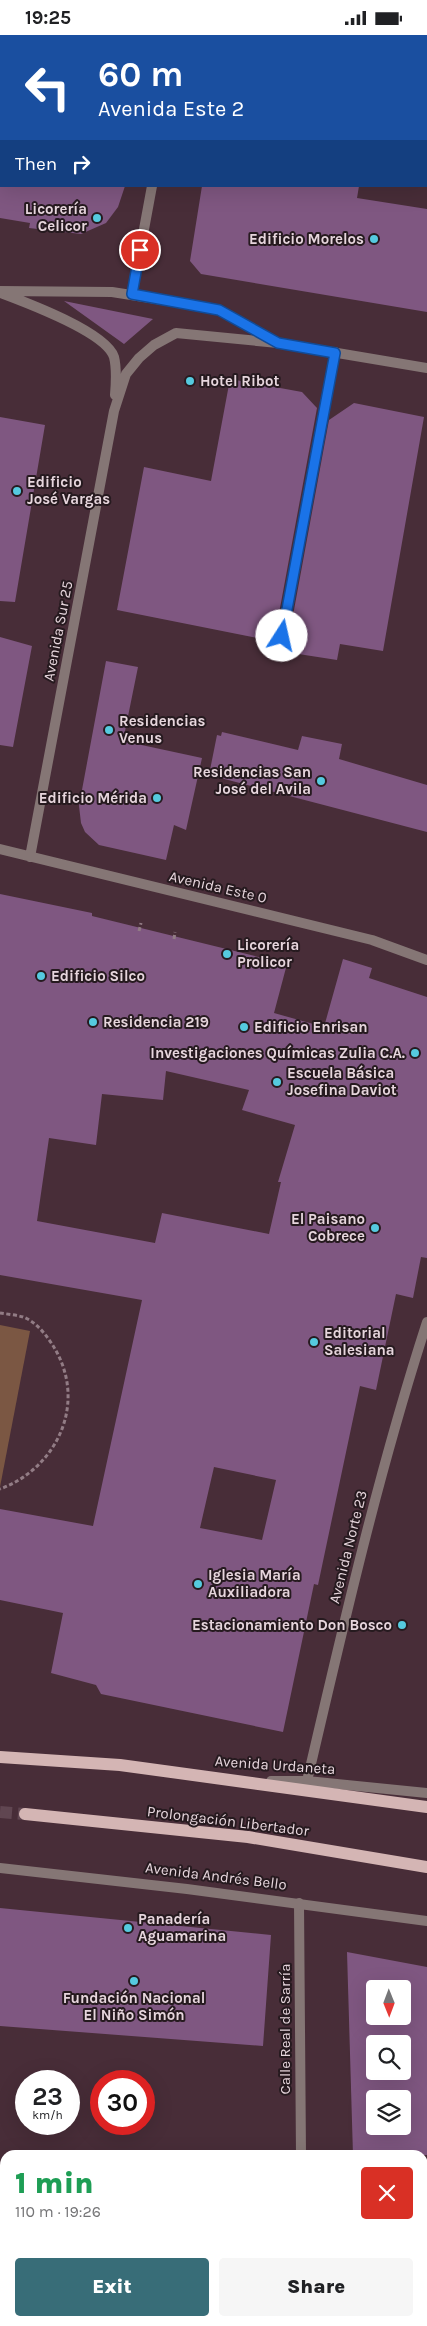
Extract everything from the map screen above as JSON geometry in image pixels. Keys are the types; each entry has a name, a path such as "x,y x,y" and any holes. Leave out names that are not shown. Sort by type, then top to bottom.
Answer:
{"main road":[{"path":"0,1757 120,1765 427,1807"},
{"name":"Prolongación Libertador","path":"25,1814 248,1837 427,1867"}],"street":[{"path":"132,294 152,187"},
{"path":"0,292 132,294 219,310 278,343 427,368"},
{"name":"Avenida Sur 25","path":"0,292 57,315 102,343 113,355 116,373 114,411"},
{"name":"Avenida Sur 25","path":"30,857 114,411 126,374 139,358 154,345 176,333 278,343"},
{"path":"282,636 335,353"},
{"name":"Avenida Este 0","path":"0,849 372,940 427,960"},
{"name":"Avenida Norte 23","path":"307,1781 359,1557 405,1389 427,1322"},
{"name":"Avenida Urdaneta","path":"120,1765 269,1781 307,1781 427,1793"},
{"name":"Avenida Andrés Bello","path":"0,1868 300,1903 427,1921"},
{"name":"Calle Real de Sarría","path":"300,1903 301,2150"}],"path":[{"path":"139,931 141,923"},
{"path":"174,939 175,932"},
{"path":"0,1313 23,1317 42,1332 58,1354 67,1381 68,1394 65,1422 54,1447 26,1477 0,1489"}],"shaded area":[{"path":"0,1325 30,1331 0,1487"}],"building":[{"path":"0,187 125,187 118,207 106,223 81,234 29,228 30,223 0,218"},
{"path":"202,187 359,187 357,198 427,209 427,312 201,274 190,261"},
{"path":"64,301 153,319 124,344"},
{"path":"230,379 302,392 317,408 275,635 278,642 117,610 144,467 211,481"},
{"path":"354,403 424,417 383,651 340,644 337,660 292,653 294,645 284,643 289,637 329,420"},
{"name":"Edificio José Vargas","path":"0,417 45,425 15,602 0,601"},
{"path":"0,637 32,646 13,747 0,745"},
{"path":"106,661 138,667 123,741 202,758 186,830 174,825 166,860 99,845 85,832 81,823 79,806"},
{"name":"Residencias San José del Avila","path":"222,732 298,750 302,736 342,744 339,759 427,785 427,832 209,775 217,735 221,736"},
{"path":"0,894 92,913 92,916 287,964 274,1013 324,1027 343,959 372,968 369,978 427,997 427,1258 421,1257 413,1298 396,1294 376,1390 360,1386 318,1585 314,1584 283,1732 101,1694 96,1685 51,1673 63,1613 0,1600 0,1509 93,1526 142,1300 0,1275","holes":["166,1071 249,1090 242,1110 295,1125 278,1182 281,1182 269,1234 162,1213 155,1243 37,1221 49,1138 96,1145 102,1094 163,1100","214,1467 276,1480 262,1540 200,1528"]},
{"name":"Fundación Nacional El Niño Simón","path":"0,1908 271,1935 263,2046 0,2026"},
{"path":"347,1952 427,1967 427,2150 353,2150"}],"tunnel":[{"path":"0,1812 25,1814"}],"place":[{"name":"Licorería Celicor","path":"97,218"},
{"name":"Edificio Morelos","path":"374,239"},
{"name":"Hotel Ribot","path":"190,381"},
{"name":"Edificio José Vargas","path":"17,491"},
{"name":"Residencias Venus","path":"109,730"},
{"name":"Residencias San José del Avila","path":"321,781"},
{"name":"Edificio Mérida","path":"157,798"},
{"name":"Licorería Prolicor","path":"227,954"},
{"name":"Edificio Silco","path":"41,976"},
{"name":"Residencia 219","path":"93,1022"},
{"name":"Edificio Enrisan","path":"244,1027"},
{"name":"Investigaciones Químicas Zulia C.A.","path":"415,1053"},
{"name":"Escuela Básica Josefina Daviot","path":"277,1082"},
{"name":"El Paisano Cobrece","path":"375,1228"},
{"name":"Editorial Salesiana","path":"314,1342"},
{"name":"Iglesia María Auxiliadora","path":"198,1584"},
{"name":"Estacionamiento Don Bosco","path":"402,1625"},
{"name":"Panadería Aguamarina","path":"128,1928"},
{"name":"Fundación Nacional El Niño Simón","path":"134,1981"}],"route":[{"path":"140,250 132,294 219,310 278,343 335,353 282,636"}]}
